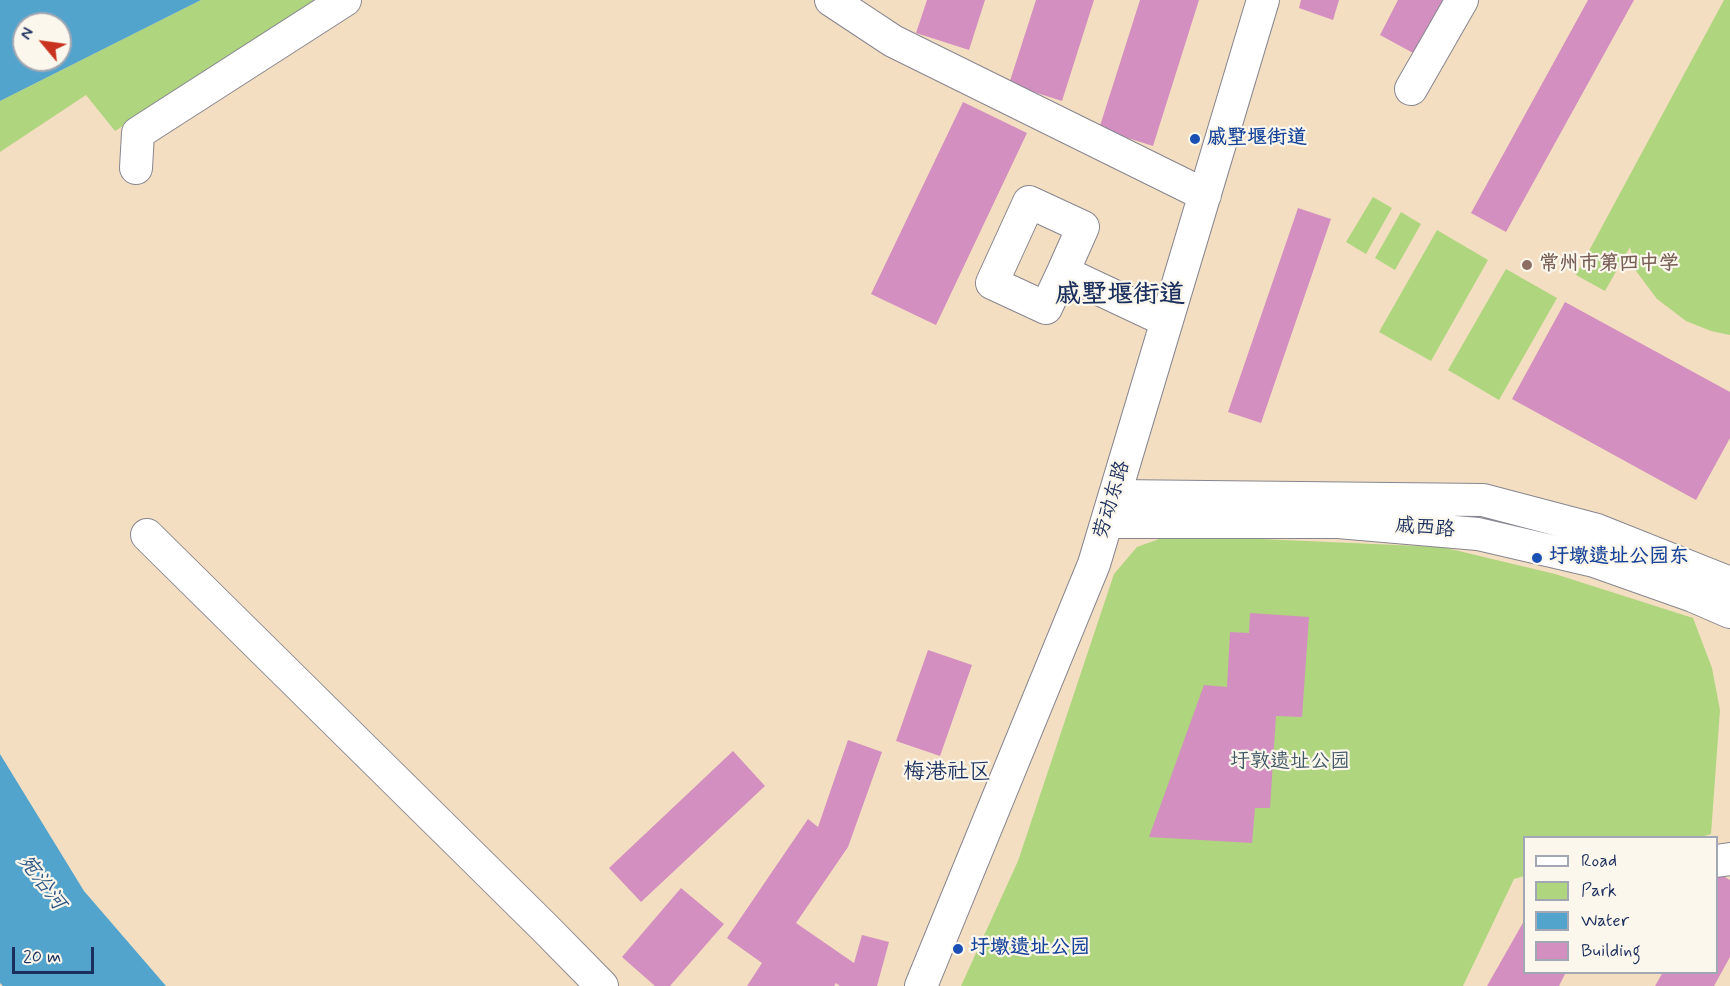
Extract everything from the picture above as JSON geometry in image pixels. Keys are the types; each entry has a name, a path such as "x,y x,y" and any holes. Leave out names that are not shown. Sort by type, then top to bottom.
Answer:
{"street":[{"path":"136,168 138,133 345,0"},
{"path":"831,0 892,41 1205,195"},
{"name":"劳动东路","path":"921,986 1094,564 1263,0"},
{"path":"1411,88 1462,0"},
{"path":"1063,272 1167,321"},
{"name":"戚西路","path":"1111,509 1483,500 1598,530 1730,583"},
{"name":"戚西路","path":"1111,509 1338,522 1478,534 1594,561 1694,596 1730,612"},
{"path":"147,535 602,986"}],"green space":[{"path":"201,0 320,0 115,131 86,95 0,152 0,101 58,72 72,72 72,65"},
{"path":"1724,0 1730,0 1730,335 1711,331 1686,321 1657,299 1636,271 1630,247 1605,291 1576,275"},
{"path":"1373,197 1392,208 1366,254 1346,242"},
{"path":"1401,212 1421,224 1395,270 1375,258"},
{"path":"1437,230 1488,260 1431,361 1379,332"},
{"path":"1506,269 1557,298 1499,400 1448,370"},
{"name":"圩敦遗址公园","path":"1170,535 1442,547 1555,574 1693,618 1712,668 1720,710 1711,834 1704,836 1523,836 1523,876 1514,879 1463,986 961,986 1018,861 1114,574 1137,547"}],"water":[{"path":"0,0 201,0 72,65 72,12 12,12 12,72 58,72 0,101"},
{"name":"宛沿河","path":"0,754 84,891 166,986 3,986 0,983"}],"building":[{"path":"927,0 985,0 969,50 916,33"},
{"path":"1036,0 1094,0 1062,101 1009,84"},
{"path":"1140,0 1199,0 1153,146 1099,129"},
{"path":"1301,0 1339,0 1333,20 1299,8"},
{"path":"1398,0 1443,0 1415,54 1380,35"},
{"path":"1588,0 1634,0 1506,232 1471,213"},
{"path":"963,102 1027,133 936,325 871,294"},
{"path":"1298,208 1331,219 1261,423 1228,412"},
{"path":"1565,302 1730,392 1730,438 1696,500 1512,399"},
{"path":"1250,613 1309,617 1302,717 1276,716 1270,808 1255,808 1252,843 1149,837 1204,685 1227,687 1230,632 1249,633"},
{"path":"928,650 972,665 940,756 896,741"},
{"path":"848,740 882,752 848,847 796,923 854,963 862,935 889,942 877,986 840,986 836,983 834,986 747,986 762,963 727,938 808,819 818,827"},
{"path":"733,751 765,786 641,902 609,868"},
{"path":"1718,873 1730,880 1730,957 1714,986 1655,986 1662,974 1718,974"},
{"path":"681,888 724,924 670,986 655,986 622,957"},
{"path":"1523,923 1523,974 1565,974 1559,986 1487,986"}],"place":[{"name":"戚墅堰街道","path":"1195,139"},
{"name":"常州市第四中学","path":"1527,265"},
{"name":"圩墩遗址公园东","path":"1537,558"},
{"name":"圩墩遗址公园","path":"958,949"}],"district":[{"name":"戚墅堰街道","path":"1120,297"},
{"name":"梅港社区","path":"947,773"}]}
